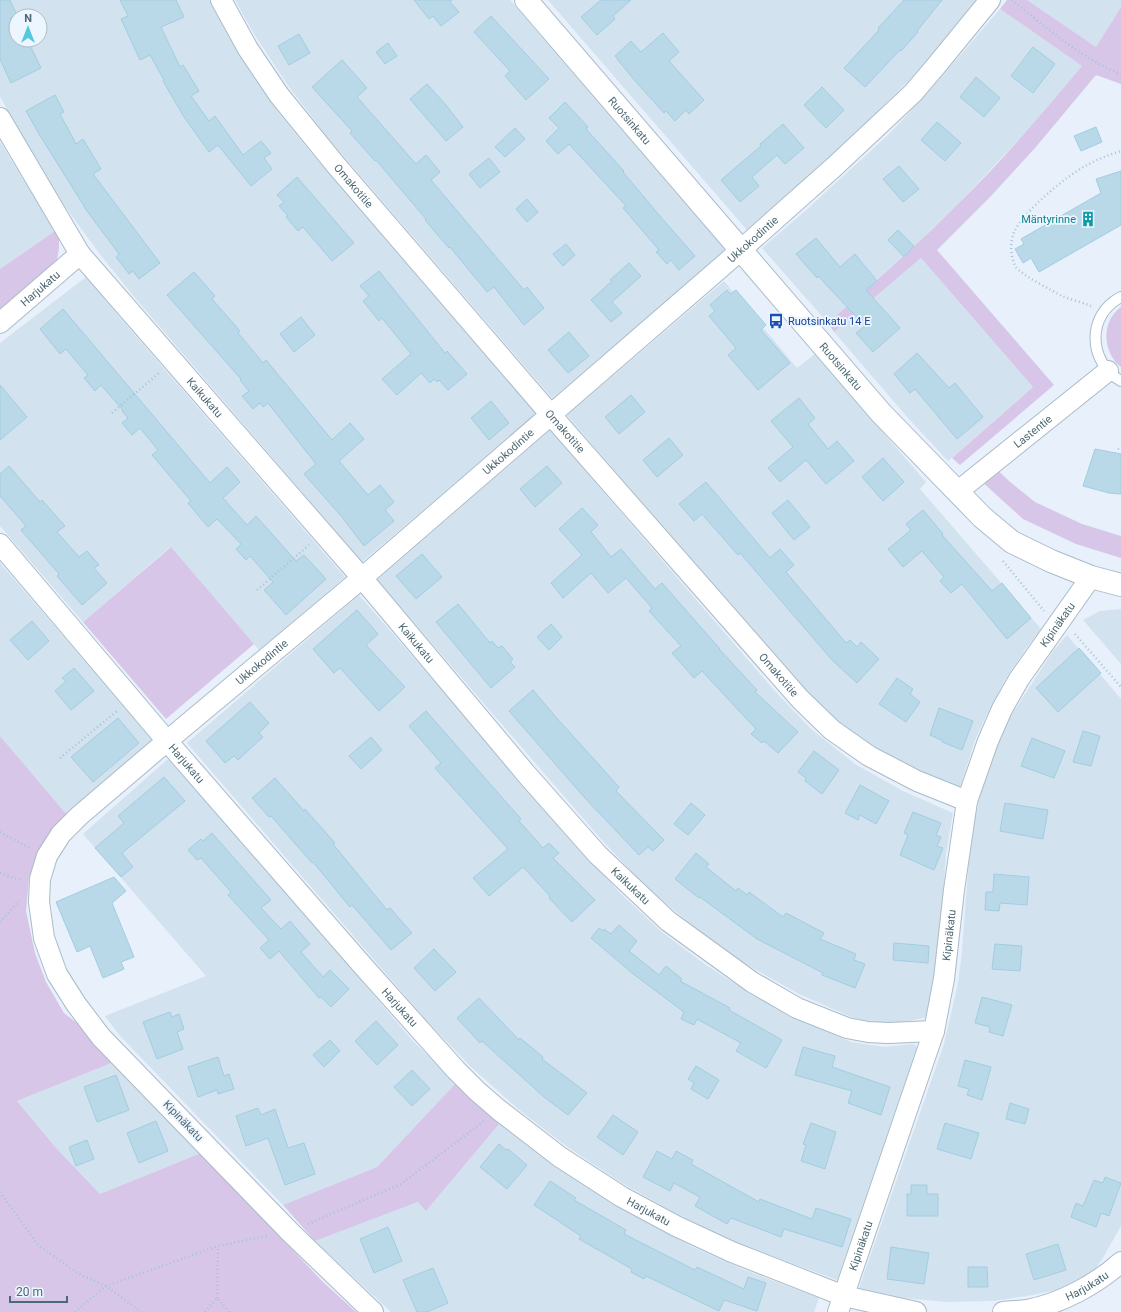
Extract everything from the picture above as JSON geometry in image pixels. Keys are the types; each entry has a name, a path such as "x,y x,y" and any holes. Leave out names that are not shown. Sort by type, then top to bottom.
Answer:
{"street":[{"name":"Omakotitie","path":"221,0 248,49 279,95 341,170 551,415 800,699 832,730 869,756 917,781 967,801"},
{"name":"Ruotsinkatu","path":"526,0 881,413 982,517 1012,542 1051,561 1091,577 1121,585"},
{"name":"Ukkokodintie","path":"38,902 40,879 47,856 61,834 74,821 362,578 741,251 846,157 913,93 990,0"},
{"name":"Kaikukatu","path":"0,118 80,254 362,578 528,776 598,855 668,921 752,982 774,996 797,1008 847,1028 868,1032 888,1033 934,1031"},
{"name":"Harjukatu","path":"0,323 80,254"},
{"name":"Lastentie","path":"957,492 1114,376"},
{"name":"Harjukatu","path":"0,544 167,741 363,966 451,1064 477,1091 499,1110 557,1155 622,1197 676,1226 841,1304 916,1312"},
{"name":"Kipinäkatu","path":"841,1304 934,1031 944,979 954,890 967,801 988,741 1002,709 1019,679 1091,577"},
{"name":"Kipinäkatu","path":"38,902 44,938 57,974 76,1004 101,1037 290,1232 373,1312"},
{"name":"Harjukatu","path":"1003,1312 1028,1310 1056,1301 1082,1290 1121,1262"}],"lane":[{"path":"1114,376 1099,357 1095,341 1098,325 1105,310 1110,304 1121,297"}],"path":[{"path":"1012,0 1053,33 1098,64 1121,74"},
{"path":"1105,310 1063,296 1024,275 1016,268 1011,250 1014,232 1042,199 1071,174 1088,164 1121,151"},
{"path":"112,413 173,361"},
{"path":"257,590 322,533"},
{"path":"1003,561 1044,611"},
{"path":"1070,629 1121,687"},
{"path":"60,758 131,699"},
{"path":"0,832 47,856"},
{"path":"0,873 25,882"},
{"path":"75,1312 106,1286 218,1246 290,1232 401,1184 499,1110"},
{"path":"0,1192 38,1245 79,1274 106,1286 141,1312"},
{"path":"218,1246 218,1298 229,1312"},
{"path":"205,1312 218,1298"}],"shaded area":[{"path":"0,0 210,0 223,27 250,71 279,113 311,153 536,414 362,562 136,299 99,253 64,205 32,156 0,96"},
{"path":"235,0 510,0 726,250 552,398 328,138 289,87 254,34"},
{"path":"548,0 978,0 910,79 871,118 831,157 747,230"},
{"path":"1007,0 1027,0 1096,47 1121,7 1121,84 1096,75 1035,148 992,195 937,250 1054,385 960,465 952,458 1033,387 921,258 834,332 828,323 910,250 974,188 1022,137 1082,66 1000,9"},
{"path":"1027,0 1121,0 1121,7 1096,47"},
{"path":"1000,9 1082,66 1039,118 958,204 914,246 828,323 762,248 804,212 888,135 927,94"},
{"path":"0,142 55,231 0,269"},
{"path":"55,231 59,239 59,248 57,260 51,273 0,313 0,269"},
{"path":"921,258 1033,387 948,461 909,419 834,332"},
{"path":"86,277 345,577 259,650 170,547 83,622 0,526 0,343"},
{"path":"724,281 797,368 815,354 926,482 920,489 1041,629 1006,678 986,716 975,740 959,790 892,759 863,741 831,716 752,631 567,415"},
{"path":"1121,307 1121,367 1110,353 1106,337 1110,320 1114,313"},
{"path":"550,430 774,690 811,729 855,764 903,791 953,813 946,854 939,959 927,1017 905,1022 888,1023 870,1022 851,1017 799,994 744,963 693,926 644,885 601,839 377,580"},
{"path":"984,457 1009,481 1035,502 1082,524 1121,536 1121,558 1076,544 1023,519 969,470"},
{"path":"171,547 254,644 166,719 83,622"},
{"path":"0,563 154,741 68,816 0,736"},
{"path":"359,595 584,853 621,894 662,932 706,965 752,995 801,1021 851,1042 884,1047 914,1044 917,1047 837,1280 730,1240 679,1215 622,1183 569,1148 518,1109 470,1066 426,1020 187,743"},
{"path":"1121,609 1121,664 1083,620 1100,611"},
{"path":"1067,635 1121,699 1121,1226 1094,1271 1070,1285 1056,1290 993,1301 947,1302 904,1298 859,1288 944,1044 958,983 962,951 971,832 984,782 1010,717 1053,651"},
{"path":"0,736 68,816 44,843 29,877 26,911 35,953 46,982 64,1013 86,1030 114,1062 17,1101 57,1149 100,1194 201,1153 322,1281 356,1312 0,1312"},
{"path":"168,759 413,1041 456,1083 377,1167 283,1205 120,1036 105,1016 206,976 83,834"},
{"path":"114,1062 201,1153 100,1194 57,1149 17,1101"},
{"path":"456,1083 500,1123 426,1211 418,1202 315,1241 283,1205 377,1167"},
{"path":"500,1123 545,1159 640,1219 693,1247 745,1270 819,1298 814,1312 391,1312 315,1241 418,1202 427,1210"}],"building":[{"path":"0,0 10,0 14,8 8,8 8,48 31,48 41,68 11,83 0,59"},
{"path":"120,0 176,0 184,17 161,27 180,67 183,65 199,91 191,96 209,121 215,116 243,155 261,141 271,153 264,158 272,169 251,186 218,145 209,152 184,117 150,55 140,60 121,19 128,16"},
{"path":"414,0 452,0 450,2 459,12 441,26 433,16 429,19"},
{"path":"601,0 631,0 613,16 615,19 597,35 581,17"},
{"path":"904,0 942,0 917,31 918,32 865,87 844,68"},
{"path":"491,16 549,79 526,100 505,76 510,71 474,32"},
{"path":"663,33 679,52 669,61 704,100 689,114 686,110 675,121 666,111 664,113 615,56 631,41 641,52"},
{"path":"299,34 310,53 289,65 278,46"},
{"path":"388,43 397,56 385,64 376,52"},
{"path":"1033,47 1055,64 1033,93 1011,76"},
{"path":"342,60 367,88 357,97 416,164 426,155 440,172 431,180 524,290 527,287 544,308 524,325 494,287 487,292 376,160 375,161 350,133 352,131 312,87"},
{"path":"976,77 1000,98 984,117 960,97"},
{"path":"427,84 463,127 446,141 410,99"},
{"path":"822,87 844,110 826,128 804,105"},
{"path":"55,95 64,112 60,114 76,144 83,139 101,169 93,174 160,263 139,279 133,271 129,274 116,257 119,254 84,207 26,111"},
{"path":"565,102 588,127 586,129 624,171 623,172 695,256 679,270 671,260 667,264 656,252 659,250 623,208 626,206 569,144 558,154 546,141 559,128 549,118"},
{"path":"937,122 961,143 945,161 921,140"},
{"path":"783,124 804,148 785,164 777,155 752,177 759,186 740,202 721,180 761,146 760,144"},
{"path":"1096,127 1102,142 1081,151 1074,136"},
{"path":"515,128 525,139 505,157 495,147"},
{"path":"489,158 500,172 480,188 469,174"},
{"path":"899,166 919,189 903,202 883,179"},
{"name":"Mäntyrinne","path":"1121,171 1121,225 1039,272 1031,258 1023,263 1015,249 1024,244 1021,239 1101,193 1096,179"},
{"path":"297,177 354,243 332,261 303,227 298,231 279,206 284,202 277,195"},
{"path":"527,199 538,212 527,222 516,209"},
{"path":"898,230 914,246 904,257 888,240"},
{"path":"816,238 840,267 855,254 877,281 866,290 900,328 873,352 856,333 865,326 818,276 817,278 796,254"},
{"path":"566,244 575,255 563,266 553,254"},
{"path":"629,263 641,276 612,302 622,313 611,322 591,300"},
{"path":"379,271 445,353 447,351 467,374 448,390 439,380 437,382 434,379 430,383 421,373 397,395 382,379 411,354 382,318 379,321 363,301 369,296 360,286"},
{"path":"194,272 215,296 212,299 240,331 238,333 263,363 266,360 332,440 350,423 364,439 339,461 368,495 380,485 394,502 385,510 394,521 364,546 342,517 304,474 316,464 268,403 263,407 260,403 253,409 242,396 249,391 240,380 241,379 167,295"},
{"path":"727,290 730,294 736,290 766,325 761,330 790,363 758,390 728,355 736,348 709,316 715,311 710,305"},
{"path":"63,309 210,483 227,467 240,482 223,498 247,525 256,516 296,561 304,555 326,579 286,615 264,590 273,582 250,556 246,560 236,549 241,544 217,519 208,527 188,503 191,501 152,455 158,450 140,428 132,435 122,423 128,418 122,411 123,410 101,385 95,391 84,378 88,375 66,349 60,354 40,329"},
{"path":"301,317 315,335 294,352 280,334"},
{"path":"569,332 589,356 568,373 548,350"},
{"path":"917,353 949,388 955,383 983,417 957,439 915,389 910,393 894,374"},
{"path":"0,385 27,417 0,440"},
{"path":"631,395 645,412 619,434 605,417"},
{"path":"799,398 815,418 808,424 828,449 837,441 854,461 826,484 806,460 780,482 768,468 793,447 771,421"},
{"path":"491,401 509,423 489,440 471,418"},
{"path":"669,438 683,455 657,477 643,460"},
{"path":"1095,449 1121,454 1121,494 1109,493 1083,486"},
{"path":"883,458 904,482 883,501 862,477"},
{"path":"9,466 40,502 42,500 65,526 57,532 79,557 87,551 99,565 94,568 107,583 82,605 57,576 59,574 21,530 26,526 0,496 0,474"},
{"path":"547,466 562,483 535,507 520,489"},
{"path":"706,482 770,558 780,549 794,565 786,572 846,643 850,640 857,647 861,642 879,659 857,683 832,660 740,553 738,555 702,514 694,521 679,504"},
{"path":"788,500 810,527 794,540 772,513"},
{"path":"582,508 598,525 591,532 611,557 621,549 655,589 662,583 757,690 755,692 798,732 778,753 764,741 762,743 751,734 756,729 702,671 694,678 672,653 681,646 649,611 652,608 626,578 608,593 591,573 563,598 551,583 582,555 559,529"},
{"path":"923,510 943,534 942,535 992,591 1002,583 1031,618 1007,639 962,584 951,593 940,581 944,577 922,551 903,567 888,549 911,530 906,524"},
{"path":"422,554 442,577 416,599 396,576"},
{"path":"458,604 490,643 492,641 498,648 502,646 513,659 510,662 515,667 491,688 436,622"},
{"path":"357,610 378,634 366,645 405,687 379,711 340,668 334,673 313,649"},
{"path":"32,621 49,641 28,660 10,640"},
{"path":"551,624 562,637 549,650 537,637"},
{"path":"1079,648 1101,673 1058,712 1036,688"},
{"path":"74,668 94,691 71,710 55,691 66,681 62,678"},
{"path":"897,678 913,689 910,694 920,702 906,722 879,704"},
{"path":"533,690 619,787 616,791 664,840 653,851 648,847 639,855 584,797 509,711"},
{"path":"250,702 269,723 259,733 263,737 238,760 234,756 225,763 206,741"},
{"path":"939,708 973,721 962,750 942,742 943,741 930,735"},
{"path":"426,711 521,819 519,821 543,848 549,843 559,853 553,858 595,900 572,922 549,898 550,896 523,867 489,896 473,878 508,849 435,768 441,763 409,726"},
{"path":"118,718 139,743 93,782 71,757"},
{"path":"1083,731 1100,736 1091,766 1073,762"},
{"path":"371,737 382,750 361,769 349,756"},
{"path":"1032,738 1065,751 1054,778 1021,766"},
{"path":"814,751 839,770 822,794 805,781 806,778 798,772"},
{"path":"164,777 185,801 122,853 133,867 121,877 95,848 124,823 118,816"},
{"path":"275,778 335,843 333,844 387,910 390,908 412,933 391,950 352,905 350,907 313,862 312,863 271,816 269,817 252,798"},
{"path":"860,785 889,801 876,824 860,815 858,820 845,813"},
{"path":"691,803 705,815 688,835 674,824"},
{"path":"1005,803 1048,810 1043,839 1000,831"},
{"path":"913,812 941,823 936,835 941,837 937,846 943,848 934,870 900,855 908,835 904,833"},
{"path":"212,833 271,900 261,908 281,929 290,921 310,944 301,952 323,977 330,970 349,989 331,1007 321,997 319,998 279,951 270,959 260,948 269,940 228,895 231,892 201,858 197,860 188,850 201,839 203,841"},
{"path":"696,853 709,864 706,867 736,891 738,888 747,895 749,892 783,917 786,913 824,933 820,939 856,954 854,960 865,964 855,988 822,975 823,973 757,939 675,879"},
{"path":"994,874 1029,877 1027,905 1000,903 999,911 985,910 986,892 993,892"},
{"path":"114,877 126,891 112,903 134,957 121,962 124,969 103,978 90,946 77,952 56,902"},
{"path":"619,925 637,941 629,951 659,975 666,966 682,979 680,981 730,1008 729,1010 782,1040 766,1068 736,1051 741,1043 697,1019 694,1025 681,1019 684,1012 632,973 591,938 599,928 603,931 604,929 611,934"},
{"path":"894,943 929,946 928,963 893,960"},
{"path":"995,944 1022,946 1020,971 992,969"},
{"path":"434,949 456,972 435,991 414,968"},
{"path":"982,997 1012,1005 1003,1036 989,1032 990,1027 975,1023"},
{"path":"479,998 519,1040 520,1038 543,1057 542,1059 587,1093 568,1115 544,1097 482,1041 480,1043 457,1018"},
{"path":"170,1012 172,1017 179,1014 184,1029 177,1032 183,1049 157,1059 143,1022"},
{"path":"376,1021 398,1045 377,1065 355,1041"},
{"path":"330,1040 340,1051 324,1067 313,1055"},
{"path":"803,1047 835,1056 832,1067 890,1087 881,1115 848,1103 852,1091 795,1075"},
{"path":"218,1057 224,1076 229,1074 234,1089 218,1094 217,1090 198,1097 188,1067"},
{"path":"965,1060 991,1067 982,1100 967,1095 969,1089 958,1086"},
{"path":"696,1066 719,1080 708,1099 691,1089 694,1083 688,1079"},
{"path":"412,1070 430,1089 412,1106 394,1087"},
{"path":"116,1075 129,1110 97,1122 84,1087"},
{"path":"1010,1103 1029,1109 1025,1124 1006,1119"},
{"path":"258,1108 261,1115 275,1109 288,1148 304,1143 315,1174 285,1185 268,1138 246,1146 236,1116"},
{"path":"613,1115 638,1132 623,1155 597,1137"},
{"path":"156,1121 168,1151 139,1163 127,1133"},
{"path":"811,1123 836,1132 825,1169 801,1161 806,1145 803,1144"},
{"path":"945,1123 979,1133 971,1159 937,1149"},
{"path":"87,1140 94,1159 76,1166 69,1147"},
{"path":"499,1144 506,1150 508,1149 527,1165 507,1189 480,1167"},
{"path":"657,1151 672,1159 676,1151 693,1160 691,1164 759,1202 760,1199 812,1219 816,1208 851,1219 842,1247 784,1229 781,1237 731,1218 727,1224 695,1206 700,1197 674,1183 670,1191 643,1177"},
{"path":"1105,1177 1121,1183 1109,1216 1101,1213 1096,1227 1071,1217 1076,1203 1083,1206 1094,1180 1103,1183"},
{"path":"550,1181 576,1198 574,1200 626,1230 624,1234 695,1270 697,1267 744,1289 748,1277 766,1283 757,1311 724,1300 719,1311 646,1276 644,1279 631,1272 632,1269 579,1239 581,1236 534,1205"},
{"path":"911,1185 927,1185 927,1194 938,1194 938,1216 907,1216 907,1194 911,1194"},
{"path":"388,1227 402,1261 374,1273 360,1239"},
{"path":"1058,1244 1066,1270 1034,1280 1026,1254"},
{"path":"891,1247 929,1253 924,1284 887,1279"},
{"path":"968,1267 987,1267 988,1287 968,1287"},
{"path":"433,1268 448,1303 427,1312 417,1312 403,1280"}],"place":[{"name":"Mäntyrinne","path":"1088,219"},
{"name":"Ruotsinkatu 14 E","path":"776,321"}]}
